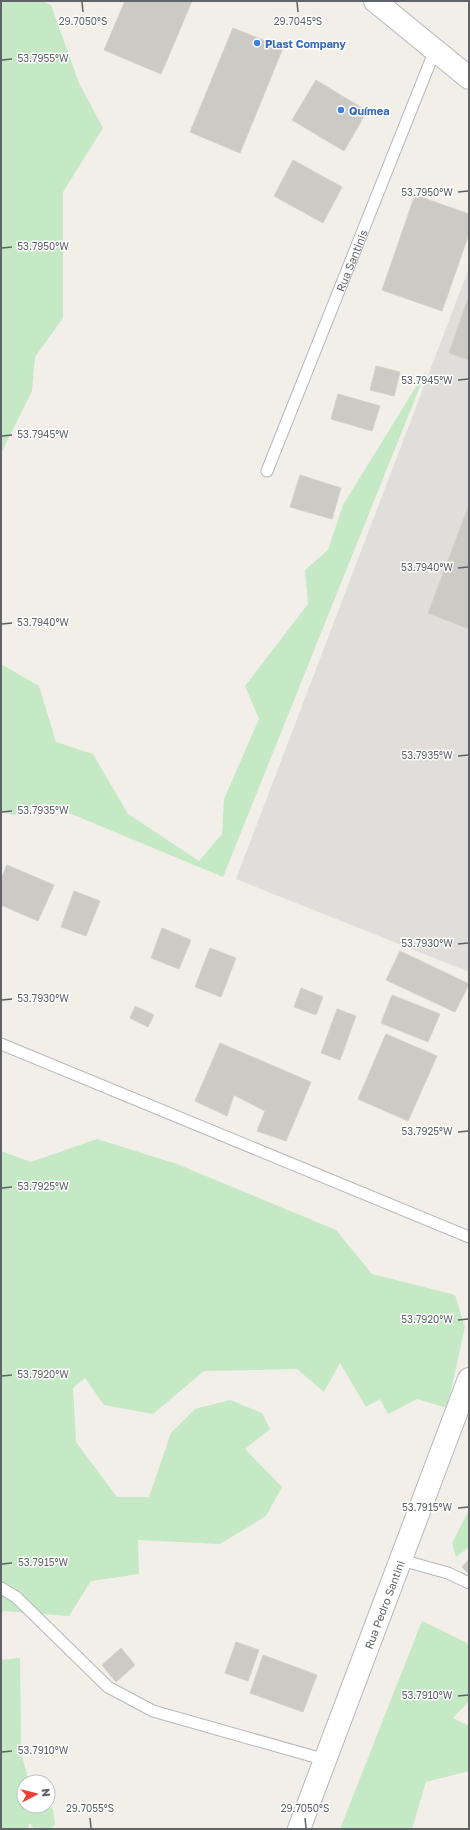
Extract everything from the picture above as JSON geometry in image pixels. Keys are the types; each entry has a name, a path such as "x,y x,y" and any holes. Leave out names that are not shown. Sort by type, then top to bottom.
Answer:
{"street":[{"path":"375,1 469,78"},
{"name":"Rua Pedro Santini","path":"299,1829 469,1379"}],"lane":[{"name":"Rua Santinis","path":"267,471 435,50"},
{"path":"1,1044 469,1237"},
{"path":"401,1560 448,1573 469,1583"},
{"path":"1,1588 16,1597 108,1687 153,1711 326,1760"}],"shaded area":[{"path":"469,268 469,972 236,879"}],"green space":[{"path":"1,1 42,1 51,5 79,83 103,128 63,192 63,318 35,357 32,391 1,453"},
{"path":"427,369 223,877 45,803 14,815 1,811 1,664 39,686 56,742 93,754 128,814 199,861 222,834 224,799 259,719 245,686 308,604 305,570 328,550 343,505"},
{"path":"97,1139 177,1164 336,1230 372,1274 455,1295 465,1327 447,1408 417,1399 388,1414 380,1399 366,1407 340,1363 324,1392 297,1369 204,1371 153,1414 104,1405 85,1378 73,1388 76,1442 117,1497 149,1497 171,1433 195,1409 230,1400 262,1413 270,1429 245,1449 282,1487 266,1516 220,1544 138,1540 139,1574 91,1581 69,1616 4,1611 1,1613 1,1151 31,1162"},
{"path":"469,1510 469,1547 456,1557 452,1543"},
{"path":"422,1621 467,1643 469,1646 469,1701 453,1718 469,1726 469,1771 426,1782 412,1829 340,1829"},
{"path":"20,1658 21,1752 27,1774 16,1774 16,1814 54,1814 55,1825 49,1829 35,1829 29,1823 28,1829 1,1829 1,1660"}],"building":[{"path":"125,1 192,1 161,74 104,50"},
{"path":"233,28 283,48 240,153 190,132"},
{"path":"316,80 367,111 344,151 292,120"},
{"path":"293,160 342,187 323,223 274,196"},
{"path":"415,195 469,214 469,234 442,311 382,290"},
{"path":"469,295 469,360 449,353"},
{"path":"376,366 400,372 394,396 370,390"},
{"path":"338,394 380,406 372,431 331,419"},
{"path":"300,475 341,488 332,519 290,507"},
{"path":"469,505 469,629 428,613"},
{"path":"7,865 54,885 38,921 1,905 1,879"},
{"path":"74,891 100,901 86,936 61,927"},
{"path":"162,928 191,940 179,969 151,958"},
{"path":"210,948 236,958 221,997 195,987"},
{"path":"400,951 469,984 455,1012 386,980"},
{"path":"301,988 323,997 316,1015 294,1007"},
{"path":"392,995 440,1014 428,1042 381,1023"},
{"path":"135,1006 154,1015 148,1027 130,1018"},
{"path":"337,1009 356,1016 340,1060 321,1053"},
{"path":"386,1034 437,1056 408,1121 358,1099"},
{"path":"220,1043 311,1082 286,1141 257,1131 265,1111 234,1095 227,1116 195,1101"},
{"path":"469,1559 469,1574 462,1567"},
{"path":"236,1642 259,1650 248,1681 225,1673"},
{"path":"121,1648 135,1665 116,1682 102,1665"},
{"path":"263,1655 317,1675 303,1712 250,1693"}],"place":[{"name":"Plast Company","path":"257,43"},
{"name":"Químea","path":"341,110"}]}
